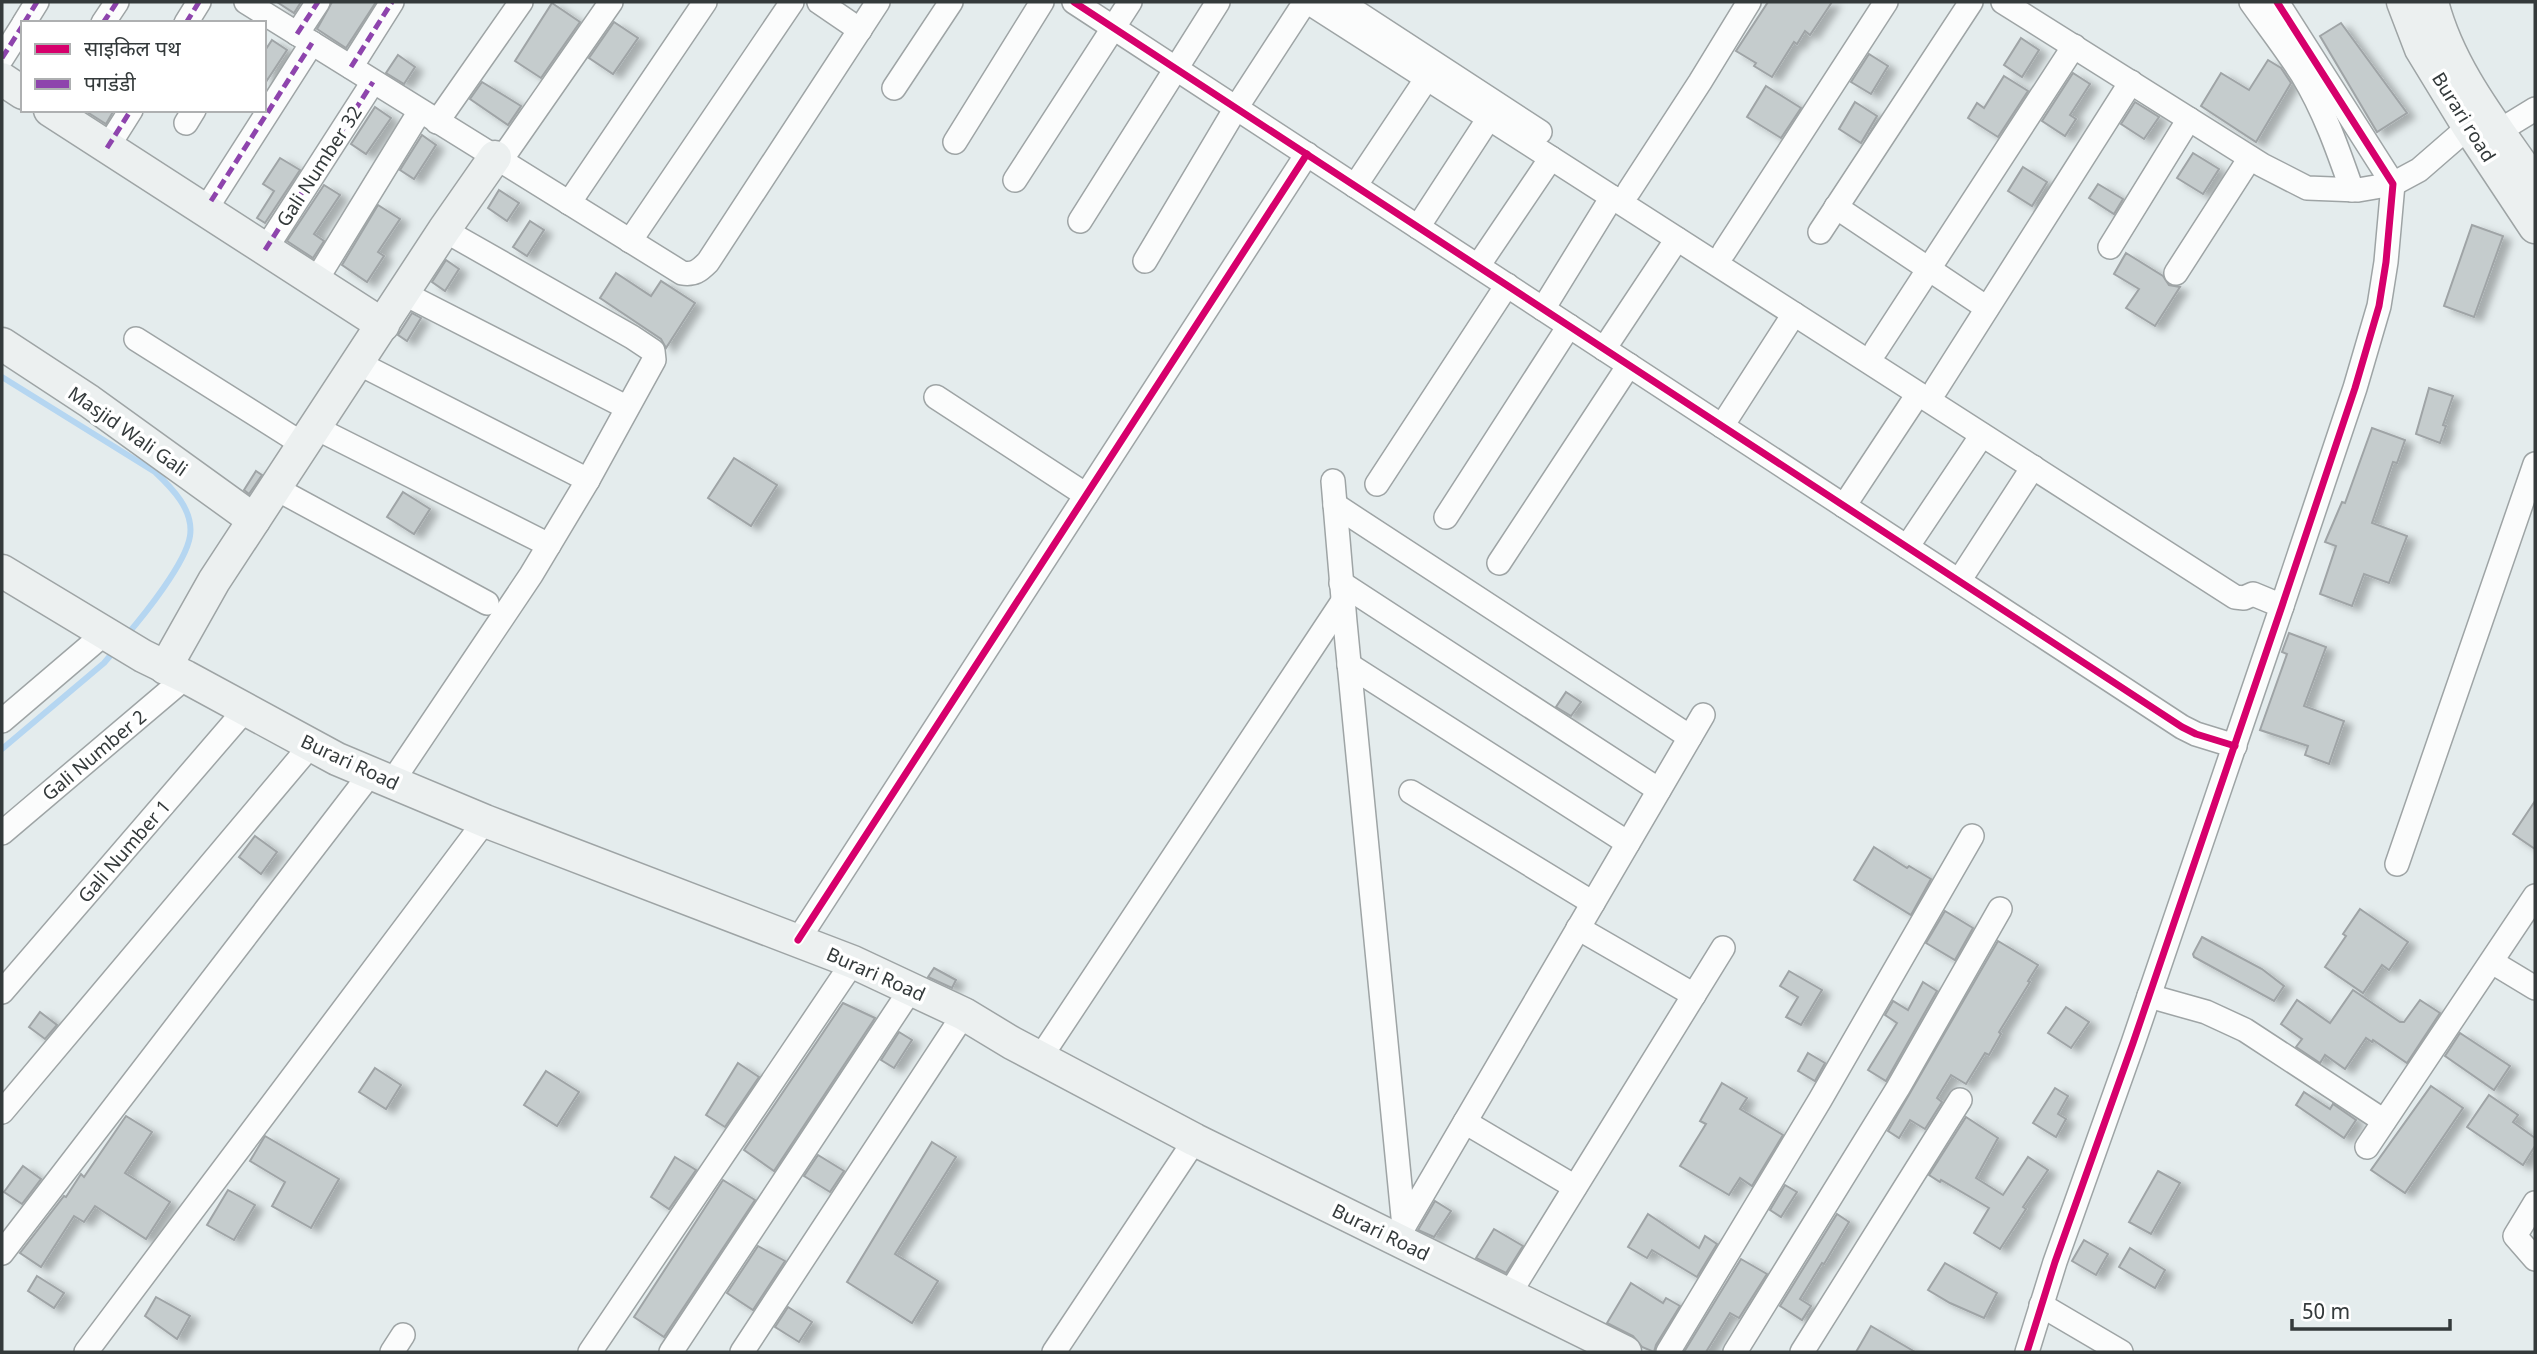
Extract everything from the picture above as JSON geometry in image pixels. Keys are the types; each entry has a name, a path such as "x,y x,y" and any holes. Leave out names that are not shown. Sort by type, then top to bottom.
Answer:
{"main road":[{"name":"Burari road","path":"2403,2 2421,49 2535,184"},
{"name":"Burari road","path":"2432,2 2442,35 2535,227"},
{"path":"2,79 21,92"},
{"path":"53,112 383,326"},
{"path":"143,655 214,581 444,230 498,158"},
{"name":"Masjid Wali Gali","path":"2,344 89,401 254,520"},
{"name":"Burari Road","path":"2,571 143,655 311,745 485,821 853,962 964,1014 1040,1058 1195,1140 1400,1233 1508,1296 1565,1340 1625,1352"}],"street":[{"path":"25,21 37,2"},
{"path":"104,21 117,2"},
{"path":"187,21 199,2"},
{"path":"266,106 305,38 318,2"},
{"path":"351,67 392,2"},
{"path":"315,282 429,116 522,2"},
{"path":"498,158 611,2"},
{"path":"569,203 705,2"},
{"path":"630,241 792,2"},
{"path":"819,2 860,30"},
{"path":"251,11 305,38 630,241 682,273 690,275 699,272 708,262 878,2"},
{"path":"894,88 951,2"},
{"path":"955,142 1042,2"},
{"path":"1074,2 2182,727 2223,743"},
{"path":"1015,180 1130,2"},
{"path":"1080,220 1218,2"},
{"path":"1145,261 1236,108 1306,2 1551,158 1724,252 1876,350 1982,435 2235,597 2267,599"},
{"path":"1341,2 1621,194 1677,239 1794,314 1927,391 2267,599"},
{"path":"1543,309 1700,82 1749,2"},
{"path":"1724,252 1886,2"},
{"path":"1820,232 1971,2"},
{"path":"2003,2 2250,158 2307,188 2369,188 2419,170 2484,123 2535,109"},
{"path":"2251,2 2302,73 2334,138 2369,188"},
{"path":"2027,1352 2054,1262 2149,996 2267,599 2355,388 2379,306 2386,262 2369,188 2277,2"},
{"path":"2,58 21,27"},
{"path":"1876,350 2074,46"},
{"path":"1355,186 1427,78"},
{"name":"Gali Number 32","path":"265,250 373,82"},
{"path":"1844,506 1987,308 2131,82"},
{"path":"107,148 130,112"},
{"path":"211,201 262,112"},
{"path":"1418,227 1489,118"},
{"path":"2109,247 2189,119"},
{"path":"798,940 1307,154"},
{"path":"1478,266 1551,158"},
{"path":"2176,272 2250,158"},
{"path":"1836,207 1987,308"},
{"path":"2,1253 382,778 549,545 654,360 653,351 632,337 444,230"},
{"path":"1604,349 1677,239"},
{"path":"1377,484 1507,285"},
{"path":"403,293 626,407"},
{"path":"1722,426 1794,314"},
{"path":"1447,517 1569,326"},
{"path":"136,339 310,437 549,545"},
{"path":"358,363 588,480"},
{"path":"1499,563 1629,365"},
{"path":"936,397 1086,495"},
{"path":"1907,547 1982,435"},
{"path":"2397,864 2535,464"},
{"path":"1959,581 2033,467"},
{"path":"1333,481 1400,1233"},
{"path":"275,488 487,603"},
{"path":"1335,505 1690,737"},
{"path":"1342,592 1659,790"},
{"path":"1040,1058 1342,592"},
{"path":"2,721 143,655"},
{"name":"Gali Number 2","path":"2,833 143,655"},
{"path":"1349,665 1628,843"},
{"name":"Gali Number 1","path":"2,992 245,710"},
{"path":"1400,1233 1703,715"},
{"path":"2,1112 311,745"},
{"path":"1411,792 1593,903"},
{"path":"86,1352 485,821"},
{"path":"1668,1352 1819,1100 1972,836"},
{"path":"2367,1147 2535,896"},
{"path":"1735,1352 1898,1088 2000,909"},
{"path":"1578,928 1693,995"},
{"path":"1508,1296 1723,948"},
{"path":"590,1352 853,962"},
{"path":"2492,962 2535,988"},
{"path":"671,1352 911,989"},
{"path":"2149,996 2206,1012 2245,1030 2384,1121"},
{"path":"742,1352 964,1014"},
{"path":"1802,1352 1960,1100"},
{"path":"1465,1122 1576,1187"},
{"path":"1054,1352 1195,1140"},
{"path":"2535,1203 2515,1236 2535,1259"},
{"path":"2041,1306 2120,1352"}],"building":[{"path":"277,2 301,2 294,13"},
{"path":"332,2 376,2 346,48 317,29"},
{"path":"1768,2 1832,2 1810,35 1805,31 1797,44 1794,42 1772,77 1736,51"},
{"path":"552,3 580,22 541,78 515,61"},
{"path":"614,22 638,38 613,74 589,58"},
{"path":"2341,23 2407,113 2377,132 2320,36"},
{"path":"2021,38 2039,50 2022,77 2004,65"},
{"path":"272,40 287,50 266,82 266,49"},
{"path":"1869,54 1888,66 1871,94 1851,82"},
{"path":"398,55 415,67 404,84 386,73"},
{"path":"2268,60 2281,68 2291,83 2256,142 2201,106 2221,73 2249,90"},
{"path":"2073,73 2090,84 2070,115 2076,119 2065,136 2042,121"},
{"path":"2004,76 2028,91 1998,137 1968,118 1977,103 1984,108"},
{"path":"482,82 521,106 508,125 470,99"},
{"path":"1766,86 1801,108 1781,138 1747,117"},
{"path":"1855,102 1877,116 1861,143 1839,129"},
{"path":"2135,102 2159,117 2144,139 2121,124"},
{"path":"375,107 391,118 366,154 351,144"},
{"path":"87,112 113,112 106,124"},
{"path":"422,135 436,145 414,179 400,170"},
{"path":"2193,153 2219,169 2203,194 2177,178"},
{"path":"280,158 300,170 265,223 257,218 274,191 263,184"},
{"path":"2023,167 2047,182 2032,206 2008,191"},
{"path":"2098,184 2123,199 2114,214 2089,198"},
{"path":"324,185 340,195 314,234 324,241 313,258 287,241"},
{"path":"499,190 519,203 507,221 488,208"},
{"path":"378,205 400,219 378,252 384,256 367,282 342,265"},
{"path":"530,221 544,230 527,256 513,247"},
{"path":"2472,225 2503,236 2474,317 2444,306"},
{"path":"2126,253 2163,276 2169,285 2180,287 2155,326 2126,308 2139,289 2114,274"},
{"path":"446,260 459,269 445,291 432,282"},
{"path":"616,273 651,296 661,281 695,303 666,348 661,339 600,298"},
{"path":"412,313 421,318 407,341 398,335"},
{"path":"2429,388 2453,396 2440,443 2416,434"},
{"path":"2372,428 2405,440 2397,463 2393,462 2372,523 2407,536 2389,583 2364,574 2352,606 2320,594 2336,546 2325,542 2342,502 2345,503"},
{"path":"734,458 777,485 751,526 708,498"},
{"path":"256,471 262,475 249,494 244,490"},
{"path":"403,492 430,509 414,534 387,517"},
{"path":"2289,633 2326,647 2304,706 2344,721 2329,764 2305,755 2308,746 2260,730 2287,654 2282,652"},
{"path":"1566,692 1581,702 1571,716 1556,707"},
{"path":"2535,801 2535,849 2513,834"},
{"path":"255,836 277,852 261,874 239,857"},
{"path":"1874,847 1907,868 1909,866 1931,879 1911,915 1854,880"},
{"path":"2360,909 2408,942 2389,970 2382,965 2363,993 2325,967"},
{"path":"1945,911 1973,928 1955,960 1926,943"},
{"path":"2202,937 2262,969 2284,986 2274,1001 2194,957"},
{"path":"1998,941 2038,965 2028,981 2030,982 1999,1032 2001,1034 1989,1055 1985,1053 1966,1084 1951,1075 1937,1098 1942,1102 1925,1129 1910,1120 1899,1138 1888,1131"},
{"path":"934,968 956,980 952,988 928,977"},
{"path":"1789,971 1822,990 1801,1025 1786,1017 1798,997 1780,986"},
{"path":"1923,982 1937,991 1886,1081 1868,1070 1897,1023 1885,1015 1893,1001 1908,1010"},
{"path":"2353,990 2400,1022 2404,1022 2420,1000 2440,1013 2407,1063 2366,1038 2345,1069 2325,1055 2320,1063 2296,1047 2302,1039 2281,1024 2297,1000 2330,1023"},
{"path":"843,1003 875,1018 774,1171 744,1150"},
{"path":"2066,1007 2089,1022 2071,1048 2048,1033"},
{"path":"40,1012 57,1025 45,1039 29,1027"},
{"path":"899,1032 912,1040 894,1068 881,1060"},
{"path":"2460,1033 2510,1066 2494,1090 2445,1056"},
{"path":"1808,1053 1825,1063 1815,1081 1798,1071"},
{"path":"738,1063 759,1077 725,1127 706,1115"},
{"path":"375,1068 401,1085 386,1109 359,1092"},
{"path":"546,1071 579,1092 557,1126 524,1105"},
{"path":"1722,1083 1747,1098 1740,1109 1783,1135 1752,1186 1740,1178 1729,1195 1680,1166 1706,1124 1700,1121"},
{"path":"2431,1086 2463,1108 2405,1193 2371,1170"},
{"path":"2055,1088 2068,1096 2058,1114 2066,1119 2056,1137 2033,1123"},
{"path":"2304,1092 2330,1109 2333,1104 2356,1120 2344,1138 2296,1105"},
{"path":"2489,1095 2518,1115 2513,1122 2535,1138 2535,1146 2523,1165 2467,1127"},
{"path":"126,1116 152,1132 125,1173 170,1202 146,1239 95,1206 84,1222 74,1216 41,1267 20,1253 64,1196 66,1197 81,1174 84,1177"},
{"path":"1966,1117 1998,1138 1976,1178 2003,1195 2028,1157 2048,1170 2023,1207 2026,1209 2000,1249 1974,1233 1989,1208 1929,1175"},
{"path":"265,1136 339,1179 311,1228 272,1206 285,1182 250,1161"},
{"path":"932,1142 956,1157 895,1254 938,1281 912,1323 847,1282"},
{"path":"818,1155 844,1171 830,1192 804,1176"},
{"path":"675,1157 696,1170 669,1209 651,1197"},
{"path":"23,1166 41,1179 22,1204 4,1192"},
{"path":"2158,1171 2180,1183 2151,1234 2129,1222"},
{"path":"723,1180 755,1200 664,1337 634,1317"},
{"path":"1785,1185 1797,1192 1781,1217 1770,1210"},
{"path":"228,1190 255,1205 234,1240 207,1225"},
{"path":"1435,1201 1451,1211 1434,1237 1418,1230"},
{"path":"1648,1214 1699,1248 1705,1236 1717,1244 1697,1277 1652,1250 1647,1258 1628,1247"},
{"path":"1837,1214 1849,1222 1800,1299 1811,1306 1802,1320 1780,1306"},
{"path":"1494,1229 1523,1246 1506,1273 1476,1258"},
{"path":"2084,1240 2108,1254 2096,1275 2072,1261"},
{"path":"758,1246 785,1261 753,1310 727,1293"},
{"path":"2130,1248 2165,1270 2155,1288 2119,1267"},
{"path":"1741,1259 1767,1274 1739,1318 1730,1313 1706,1352 1684,1352"},
{"path":"1945,1263 1997,1293 1984,1318 1928,1290"},
{"path":"37,1276 64,1293 54,1308 28,1291"},
{"path":"1631,1283 1663,1303 1666,1298 1680,1306 1654,1352 1642,1347 1633,1336 1607,1323"},
{"path":"156,1297 190,1316 177,1339 145,1316"},
{"path":"788,1307 812,1322 799,1342 775,1327"},
{"path":"1871,1326 1915,1352 1856,1352"}],"waterway":[{"path":"2,377 155,472 175,492 189,517 190,536 181,560 126,636"},
{"path":"2,749 104,663 115,650"}],"marked path":[{"path":"25,21 37,2"},
{"path":"104,21 117,2"},
{"path":"187,21 199,2"},
{"path":"297,34 318,2"},
{"path":"351,67 392,2"},
{"path":"2,58 21,28"},
{"path":"211,201 312,43"},
{"path":"265,250 373,82"},
{"path":"107,148 130,112"}],"cycle path":[{"path":"1074,2 2182,727 2235,746"},
{"path":"2027,1352 2055,1262 2282,606 2355,388 2379,306 2393,184 2277,2"},
{"path":"798,940 1307,154"}]}
